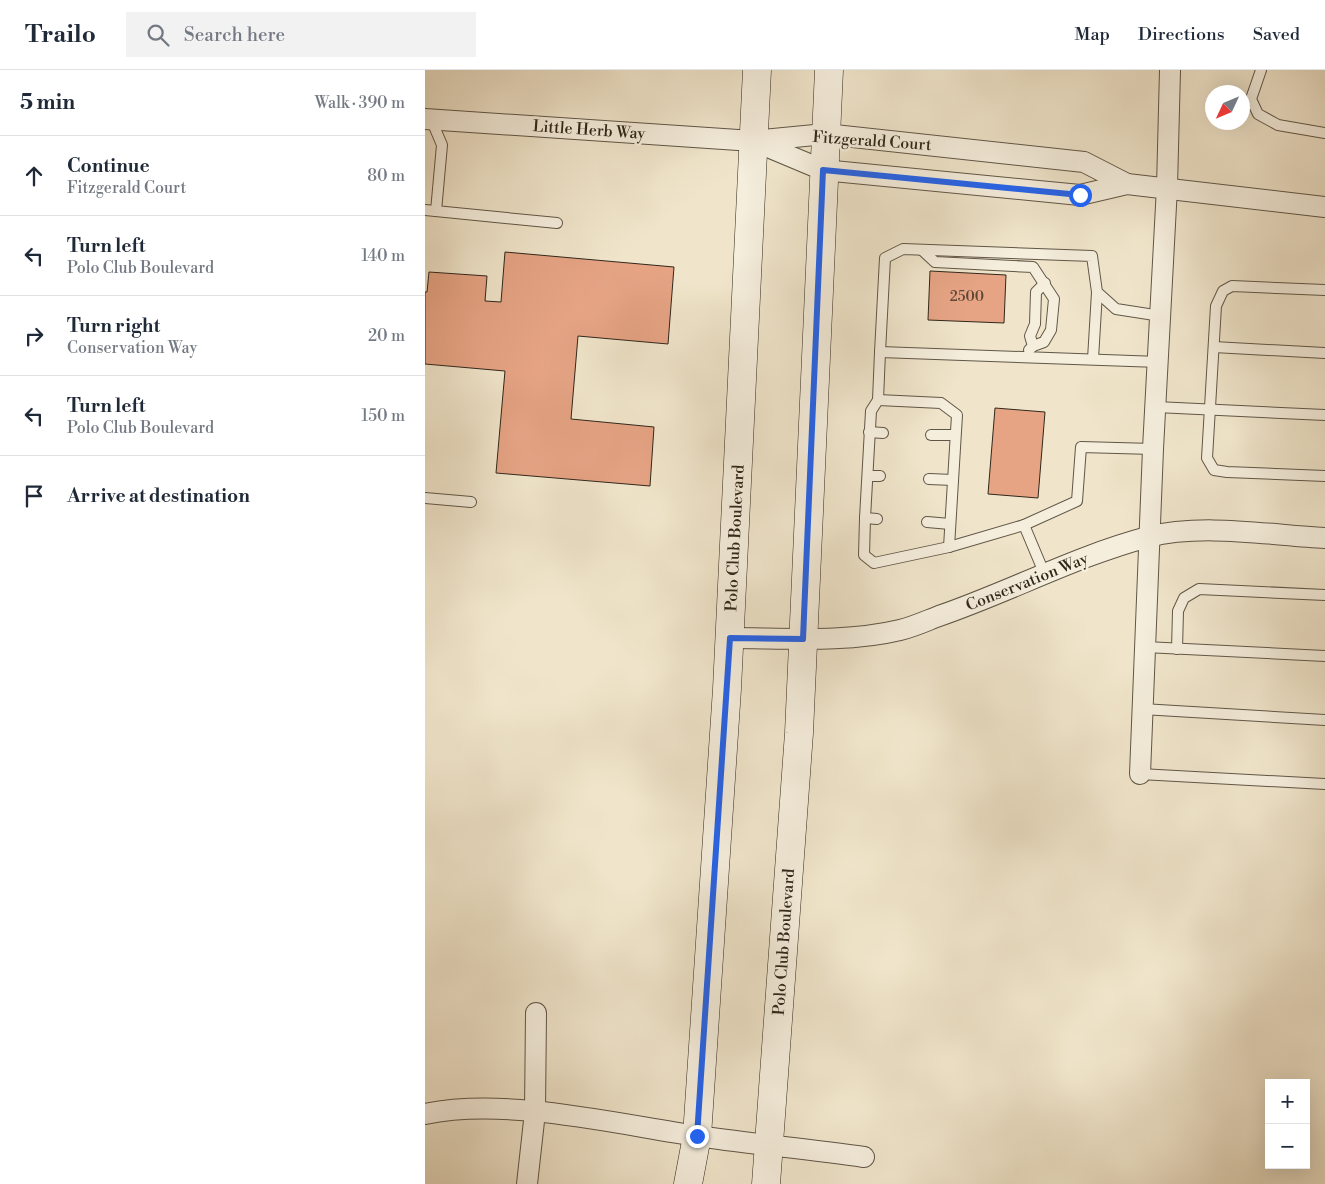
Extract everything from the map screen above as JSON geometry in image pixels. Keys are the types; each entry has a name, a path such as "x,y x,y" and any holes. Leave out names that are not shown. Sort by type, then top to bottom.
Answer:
{"street":[{"name":"Polo Club Boulevard","path":"688,1184 697,1136 730,638 757,70"},
{"name":"Polo Club Boulevard","path":"766,1184 799,743 823,170 829,70"},
{"path":"1140,774 1153,449 1167,188 1170,70"},
{"name":"Little Herb Way","path":"427,122 753,141"},
{"name":"Fitzgerald Court","path":"753,141 825,134 1084,162 1127,184"},
{"name":"Fitzgerald Court","path":"753,141 823,170 1080,195 1127,184 1325,207"},
{"name":"Conservation Way","path":"730,638 803,639 862,636 900,630 985,600 1045,575 1149,537 1196,531 1325,538"},
{"path":"527,1184 535,1112 536,1013"},
{"path":"425,1114 452,1108 535,1112 697,1136 864,1157"}],"lane":[{"path":"1261,70 1251,99 1258,114 1278,125 1325,133"},
{"path":"427,122 442,145 430,210 557,223"},
{"path":"1093,358 1097,292 1091,256 903,249 885,258 878,400 871,411 869,432 864,555 874,564 1024,525 1077,501 1081,447 1153,449"},
{"path":"922,250 935,262 1033,267 1045,283 1053,299 1051,330 1044,342 1033,346 1023,356"},
{"path":"1033,346 1030,336 1035,324 1036,292 1045,283"},
{"path":"1325,290 1232,286 1223,291 1216,306 1207,458 1214,470 1325,476"},
{"path":"1097,292 1116,308 1161,316"},
{"path":"1213,347 1325,353"},
{"path":"880,352 1093,358 1159,362"},
{"path":"878,400 941,403 957,414 949,546"},
{"path":"1156,407 1325,415"},
{"path":"869,432 883,433"},
{"path":"931,435 955,435"},
{"path":"868,476 880,476"},
{"path":"929,479 953,480"},
{"path":"425,498 471,502"},
{"path":"865,518 877,519"},
{"path":"927,522 950,524"},
{"path":"1024,525 1045,575"},
{"path":"1177,648 1179,611 1184,598 1199,589 1325,594"},
{"path":"1145,647 1325,656"},
{"path":"1143,709 1325,720"},
{"path":"1140,774 1325,784"}],"building":[{"path":"505,252 674,267 668,344 578,336 571,419 654,427 650,486 496,473 505,371 425,364 425,292 427,292 429,272 487,276 485,301 501,302"},
{"path":"930,271 1006,275 1004,323 928,320"},
{"path":"995,408 1045,412 1038,498 988,494"}],"route":[{"path":"697,1136 730,638 803,639 823,170 1080,195"}]}
